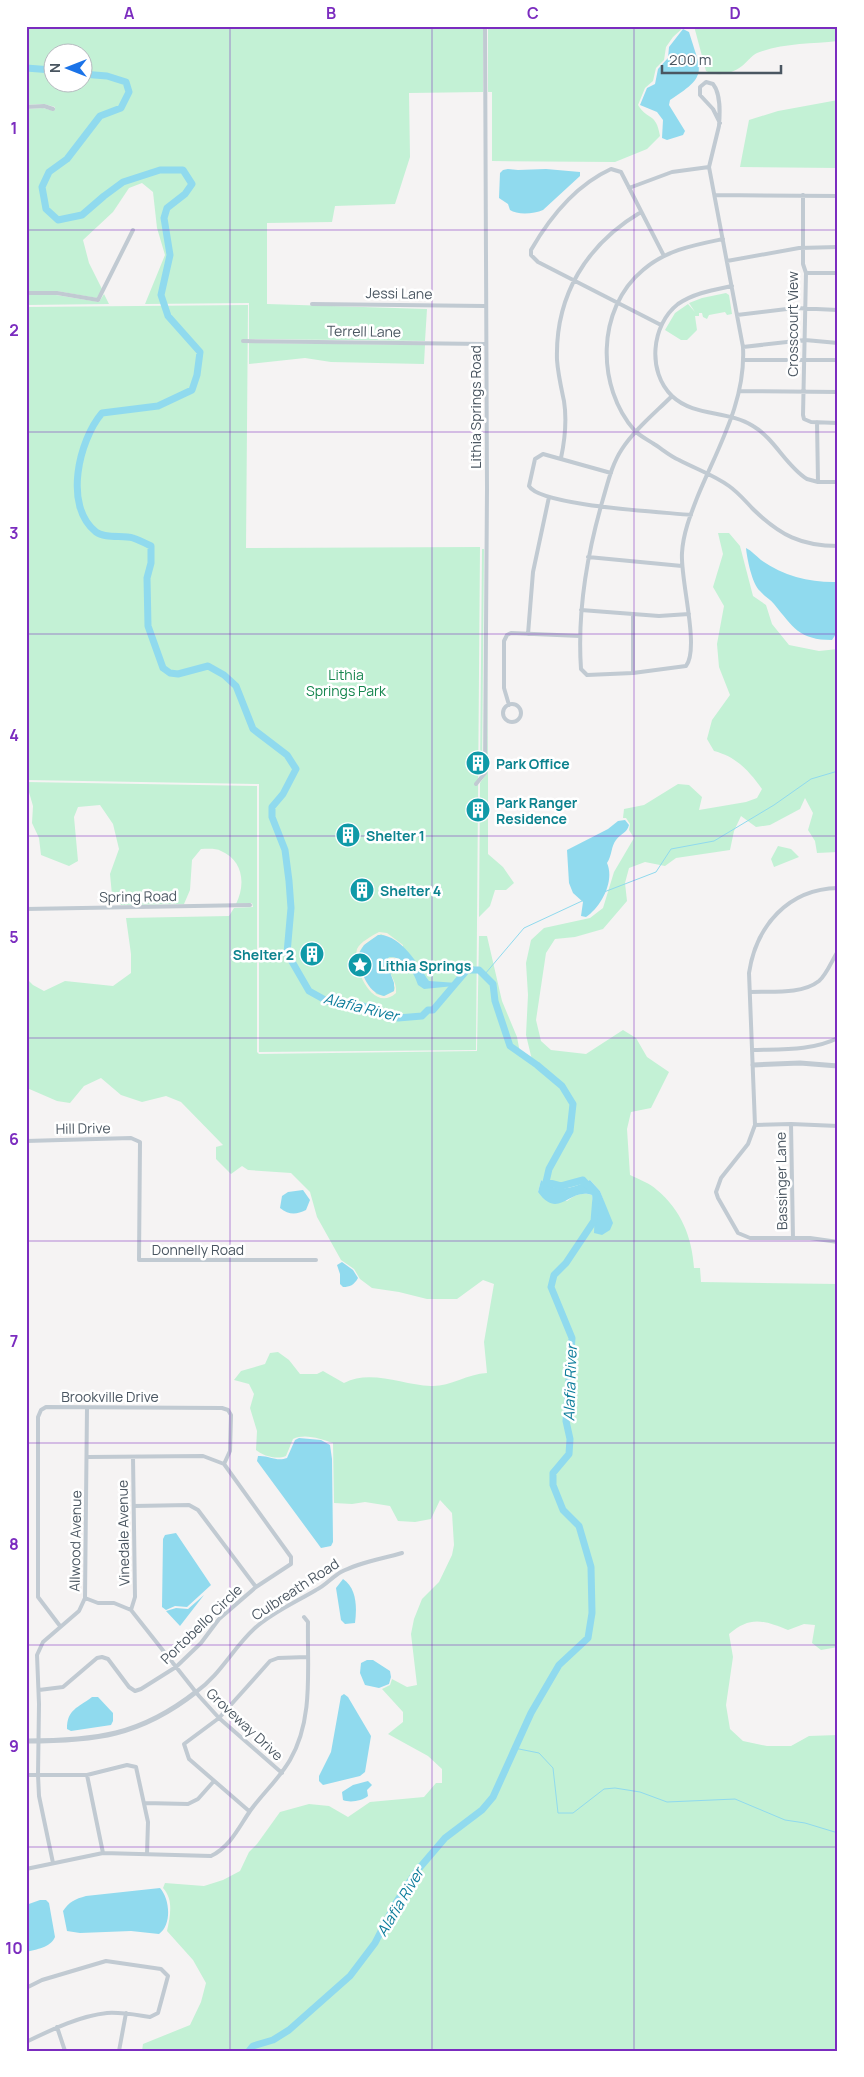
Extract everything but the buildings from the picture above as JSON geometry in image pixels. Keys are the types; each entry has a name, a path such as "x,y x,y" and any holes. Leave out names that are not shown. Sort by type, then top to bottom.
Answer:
{"street":[{"name":"Lithia Springs Road","path":"476,784 485,773 487,504 485,26"},
{"path":"672,396 636,431 619,453 611,473 588,558 581,610 581,669 587,675 633,673 686,666 690,660 689,614 682,566 684,535 707,474 733,418 744,360 709,167 720,123 716,88 706,82 700,87 700,95 712,109 720,123"},
{"path":"26,107 44,106 53,109"},
{"path":"629,188 672,172 709,167"},
{"path":"661,325 533,258 531,250 558,210 589,181 611,169 621,172 664,256"},
{"path":"715,195 838,196"},
{"name":"Crosscourt View","path":"803,195 803,264 806,273 804,419 817,422"},
{"path":"561,458 565,421 558,378 558,336 567,297 574,280 588,256 623,224 641,212"},
{"path":"26,293 57,293 98,300 133,230"},
{"path":"723,239 692,245 664,256 642,270 631,282 618,302 608,333 606,361 610,384 618,407 636,431 678,460 736,491 782,534 810,544 838,546"},
{"path":"727,261 803,247 838,248"},
{"path":"806,273 838,273"},
{"path":"732,286 690,297 677,306 661,325 656,348 656,365 662,382 672,396 698,410 733,418 757,428 802,475 818,482 838,482"},
{"name":"Jessi Lane","path":"312,304 485,306"},
{"path":"737,315 805,308 838,310"},
{"path":"743,347 805,340 838,343"},
{"name":"Terrell Lane","path":"243,341 485,344"},
{"path":"744,360 838,360"},
{"path":"739,391 838,392"},
{"path":"818,482 817,422 838,422"},
{"path":"611,473 543,454 535,459 529,487 533,491 549,497 601,507 691,515"},
{"path":"528,634 533,572 549,497"},
{"path":"588,558 682,566"},
{"path":"581,610 659,616 689,614"},
{"path":"633,615 633,673"},
{"path":"509,704 504,688 504,641 507,635 580,636"},
{"path":"509,704 516,705 521,710 521,717 516,722 509,722 504,717 504,710 509,704"},
{"path":"838,888 803,896 778,912 765,928 752,955 750,992 755,1125 748,1144 717,1185 718,1198 736,1230 742,1235 750,1238 810,1238 838,1242"},
{"name":"Spring Road","path":"26,909 250,905"},
{"path":"750,992 802,989 810,986 820,980 838,951"},
{"path":"752,1050 808,1047 838,1038"},
{"path":"753,1066 800,1063 838,1066"},
{"name":"Bassinger Lane","path":"791,1124 793,1238"},
{"path":"755,1125 838,1126"},
{"name":"Hill Drive","path":"26,1141 131,1138 140,1142"},
{"name":"Donnelly Road","path":"140,1142 139,1260 316,1260"},
{"name":"Brookville Drive","path":"60,1626 38,1597 38,1418 41,1410 46,1407 222,1408 228,1410 231,1415 230,1451 224,1464"},
{"name":"Allwood Avenue","path":"53,1863 39,1796 37,1655 43,1642 79,1611 86,1598 87,1408"},
{"path":"88,1458 204,1456 224,1464"},
{"name":"Vinedale Avenue","path":"131,1610 135,1597 133,1457"},
{"name":"Portobello Circle","path":"38,1690 63,1687 97,1658 102,1657 108,1659 129,1687 134,1691 141,1689 176,1667 201,1643 219,1619 256,1587 291,1564 291,1556 224,1464"},
{"path":"134,1506 189,1505 198,1510 256,1587"},
{"name":"Culbreath Road","path":"26,1741 78,1741 118,1734 162,1716 206,1685 259,1624 300,1598 317,1590 328,1580 347,1569 402,1553"},
{"path":"86,1598 98,1603 114,1603 131,1610"},
{"name":"Groveway Drive","path":"131,1610 219,1718 282,1773"},
{"path":"26,1869 103,1853 211,1856 219,1852 282,1773 291,1759 299,1740 305,1720 308,1698 308,1622 304,1617"},
{"path":"249,1812 188,1759 184,1744 219,1718 239,1698 270,1661 278,1658 307,1657"},
{"path":"26,1775 86,1774 127,1765 136,1767 148,1822 147,1854"},
{"path":"86,1774 103,1853"},
{"path":"145,1803 188,1804 198,1799 214,1781"},
{"path":"26,1988 42,1980 106,1961 161,1969 168,1976 158,2013 150,2017 126,2013 106,2014 57,2027 26,2042"},
{"path":"119,2051 126,2013"},
{"path":"57,2027 65,2051"}],"green space":[{"path":"26,26 483,26 483,92 409,93 410,157 395,204 335,206 332,222 267,223 267,304 427,309 425,341 249,339 249,303 145,304 165,255 157,228 153,192 142,183 129,188 113,212 83,240 89,263 102,289 97,298 57,291 26,291 26,109 43,108 54,111 55,107 44,104 26,105"},
{"path":"488,26 685,26 673,37 666,47 664,60 656,68 653,81 645,88 638,105 654,120 660,136 647,149 615,162 492,161 492,92 488,92"},
{"path":"694,26 838,26 838,41 786,46 767,50 755,54 734,71 715,74 706,71"},
{"path":"838,100 838,168 740,167 749,120 778,111"},
{"path":"726,293 729,295 732,314 727,315 725,312 709,315 707,319 703,317 702,313 699,313 699,316 695,316 697,330 687,340 681,340 665,330 675,313 688,304 695,312 689,303"},
{"path":"104,294 109,304 26,305 26,295 56,295 99,302"},
{"name":"Lithia Springs Park","path":"248,305 246,548 480,547 476,1050 259,1052 259,784 26,780 26,307"},
{"path":"249,343 425,345 424,364 331,362 305,358 249,364"},
{"path":"718,533 729,533 740,546 753,596 766,605 772,624 789,645 819,651 838,649 838,852 817,853 815,841 808,830 813,813 805,798 800,809 770,825 756,827 741,816 734,831 730,850 676,858 665,866 645,862 629,868 625,883 627,901 603,929 575,937 555,939 546,953 536,1020 541,1041 551,1050 586,1054 623,1030 636,1038 647,1057 669,1072 651,1108 631,1112 627,1129 630,1175 654,1188 673,1206 679,1215 688,1235 694,1268 700,1268 701,1282 838,1284 838,1647 821,1650 812,1643 815,1625 804,1624 788,1630 764,1622 744,1624 729,1634 733,1657 726,1705 730,1729 743,1741 767,1746 791,1746 809,1736 838,1735 838,2051 142,2051 143,2044 190,2025 201,2002 206,1983 193,1960 167,1931 170,1903 163,1888 165,1883 204,1886 223,1880 240,1871 249,1852 280,1812 309,1804 329,1806 348,1817 370,1802 424,1797 436,1783 442,1783 442,1769 428,1756 388,1734 403,1722 403,1712 382,1689 390,1685 392,1679 407,1687 417,1685 411,1634 414,1619 422,1599 439,1582 452,1555 454,1545 452,1513 440,1500 431,1519 415,1522 398,1521 390,1506 365,1502 352,1504 334,1503 333,1443 313,1437 298,1437 293,1439 286,1456 266,1456 259,1452 256,1450 257,1431 250,1408 254,1394 249,1384 234,1380 241,1371 265,1364 270,1353 278,1352 289,1360 300,1374 317,1374 323,1371 344,1383 365,1377 438,1386 487,1373 484,1342 494,1284 483,1280 457,1299 427,1299 372,1288 360,1279 354,1269 341,1260 317,1217 310,1192 291,1173 248,1170 242,1166 231,1174 216,1159 216,1147 223,1145 181,1102 166,1096 142,1102 121,1095 101,1078 84,1086 70,1103 57,1101 27,1088 26,978 33,985 44,991 65,981 113,986 131,973 131,954 126,918 229,916 234,908 253,907 252,903 236,904 241,889 241,881 238,866 234,860 219,850 211,849 201,849 192,860 190,890 184,904 121,905 112,895 110,874 119,849 113,824 100,805 78,807 74,817 78,861 69,866 41,855 39,838 32,823 33,806 26,782 257,786 257,1052 259,1054 477,1051 479,936 487,936 502,1001 517,1037 521,1058 532,1060 526,1035 528,995 526,963 531,940 544,928 590,918 603,908 614,872 634,838 629,830 630,824 626,818 623,818 624,809 644,805 678,784 689,785 702,797 699,810 746,802 757,798 762,789 752,776 736,761 714,751 707,739 712,720 730,695 719,667 717,644 724,606 713,587 723,554","holes":["541,1180 553,1187 565,1188 590,1180 600,1191 604,1202 595,1220 592,1195 579,1194 567,1201 538,1192"]},
{"path":"482,549 484,549 482,773 480,776"},
{"path":"488,664 488,854 503,867 514,883 506,890 495,890 490,906 479,917 480,783 487,773"},
{"path":"778,846 791,849 799,857 774,867 771,859"}],"sand":[{"name":"Lithia Springs","path":"379,932 387,933 403,945 403,947 381,934 366,944 359,953 376,994 384,996 394,991 395,988 386,965 386,959 395,957 398,959 390,959 389,967 395,984 396,993 388,998 380,998 366,986 356,957 357,949 361,944"}],"water":[{"path":"683,29 689,32 697,56 699,72 683,92 670,100 669,105 685,131 683,135 667,140 662,138 663,120 657,112 640,105 647,88 655,84 658,69 668,58 669,47"},
{"path":"508,169 546,169 580,172 580,176 543,210 521,213 510,210 508,204 499,198 500,173"},
{"path":"746,548 770,566 788,574 808,580 838,582 838,631 832,640 812,638 798,631 757,588 750,571"},
{"path":"625,820 629,825 628,828 614,842 607,863 609,878 605,893 592,913 586,917 581,916 583,902 573,893 569,883 567,850 608,829 618,821"},
{"path":"378,935 394,939 401,945 414,959 429,981 457,983 454,986 424,989 418,985 411,970 404,962 394,957 389,957 386,961 394,983 394,991 384,996 378,994 368,985 365,979 359,953 364,945"},
{"path":"541,1180 553,1187 565,1188 590,1180 600,1191 613,1223 610,1230 602,1235 594,1233 595,1208 592,1195 577,1195 558,1204 552,1204 545,1200 538,1192"},
{"path":"303,1190 310,1200 306,1210 293,1214 280,1208 282,1196 288,1192"},
{"path":"342,1262 353,1270 358,1278 348,1287 343,1287 340,1284 340,1274 337,1265"},
{"path":"299,1438 321,1440 330,1445 332,1459 333,1542 331,1546 321,1548 257,1461 258,1456 279,1459 287,1458 295,1440"},
{"path":"176,1533 211,1585 187,1607 175,1606 166,1610 162,1607 163,1539 165,1535"},
{"path":"343,1579 351,1588 355,1599 355,1623 345,1624 341,1620 336,1588"},
{"path":"204,1595 180,1626 166,1611 176,1608 188,1609"},
{"path":"373,1660 390,1671 389,1684 379,1688 365,1685 360,1673 361,1663"},
{"path":"344,1694 348,1697 371,1736 365,1772 360,1776 323,1785 319,1781 319,1776 331,1752 341,1696"},
{"path":"92,1697 98,1697 113,1713 111,1725 71,1731 67,1729 71,1713"},
{"path":"368,1781 372,1785 367,1790 368,1796 356,1801 343,1800 342,1792 353,1785"},
{"path":"160,1888 168,1905 168,1918 166,1925 159,1934 131,1931 80,1933 67,1931 63,1911 75,1900 86,1896"},
{"path":"46,1900 49,1903 55,1937 47,1946 26,1952 26,1905"}],"waterway":[{"name":"Alafia River","path":"26,68 42,69"},
{"name":"Alafia River","path":"92,75 107,76 126,82 129,92 121,108 100,116 67,159 49,172 42,187 46,209 58,220 82,215 123,182 160,170 183,170 192,184 185,194 167,208 164,218 170,255 161,295 168,316 200,352 197,375 192,390 158,406 102,413 87,439 78,473 77,490 80,506 86,521 100,534 133,538 151,546 151,563 147,578 148,626 163,668 170,673 178,674 208,666 224,675 236,686 253,729 287,755 296,769 283,794 272,807 272,817 285,850 289,881 291,908 287,953 309,991 327,1001 363,1006 398,1018 422,1016 428,1010 433,1010 467,970 479,970 493,984 495,1001 510,1046 562,1086 573,1104 570,1131 549,1169 546,1182 561,1186 583,1180 591,1189"},
{"path":"604,892 656,872 671,849 714,841 774,805 811,779 838,771"},
{"path":"485,974 524,928 582,901"},
{"path":"447,961 462,976"},
{"name":"Alafia River","path":"249,2051 253,2046 273,2040 289,2030 350,1976 375,1943 394,1906 416,1872 445,1838 482,1810 493,1797 531,1713 559,1665 588,1638 592,1613 591,1567 579,1526 563,1510 553,1485 553,1473 569,1454 570,1439 566,1421 572,1338 551,1287 554,1275 566,1263 594,1221 596,1197"},
{"path":"514,1748 539,1753 553,1768 558,1813 573,1813 604,1789 615,1788 640,1792 667,1802 735,1799 785,1820 805,1823 838,1833"}],"place":[{"name":"Park Office","path":"478,763"},
{"name":"Park Ranger Residence","path":"478,810"},
{"name":"Shelter 1","path":"348,835"},
{"name":"Shelter 4","path":"362,890"},
{"name":"Shelter 2","path":"312,954"},
{"name":"Lithia Springs","path":"360,965"}]}
